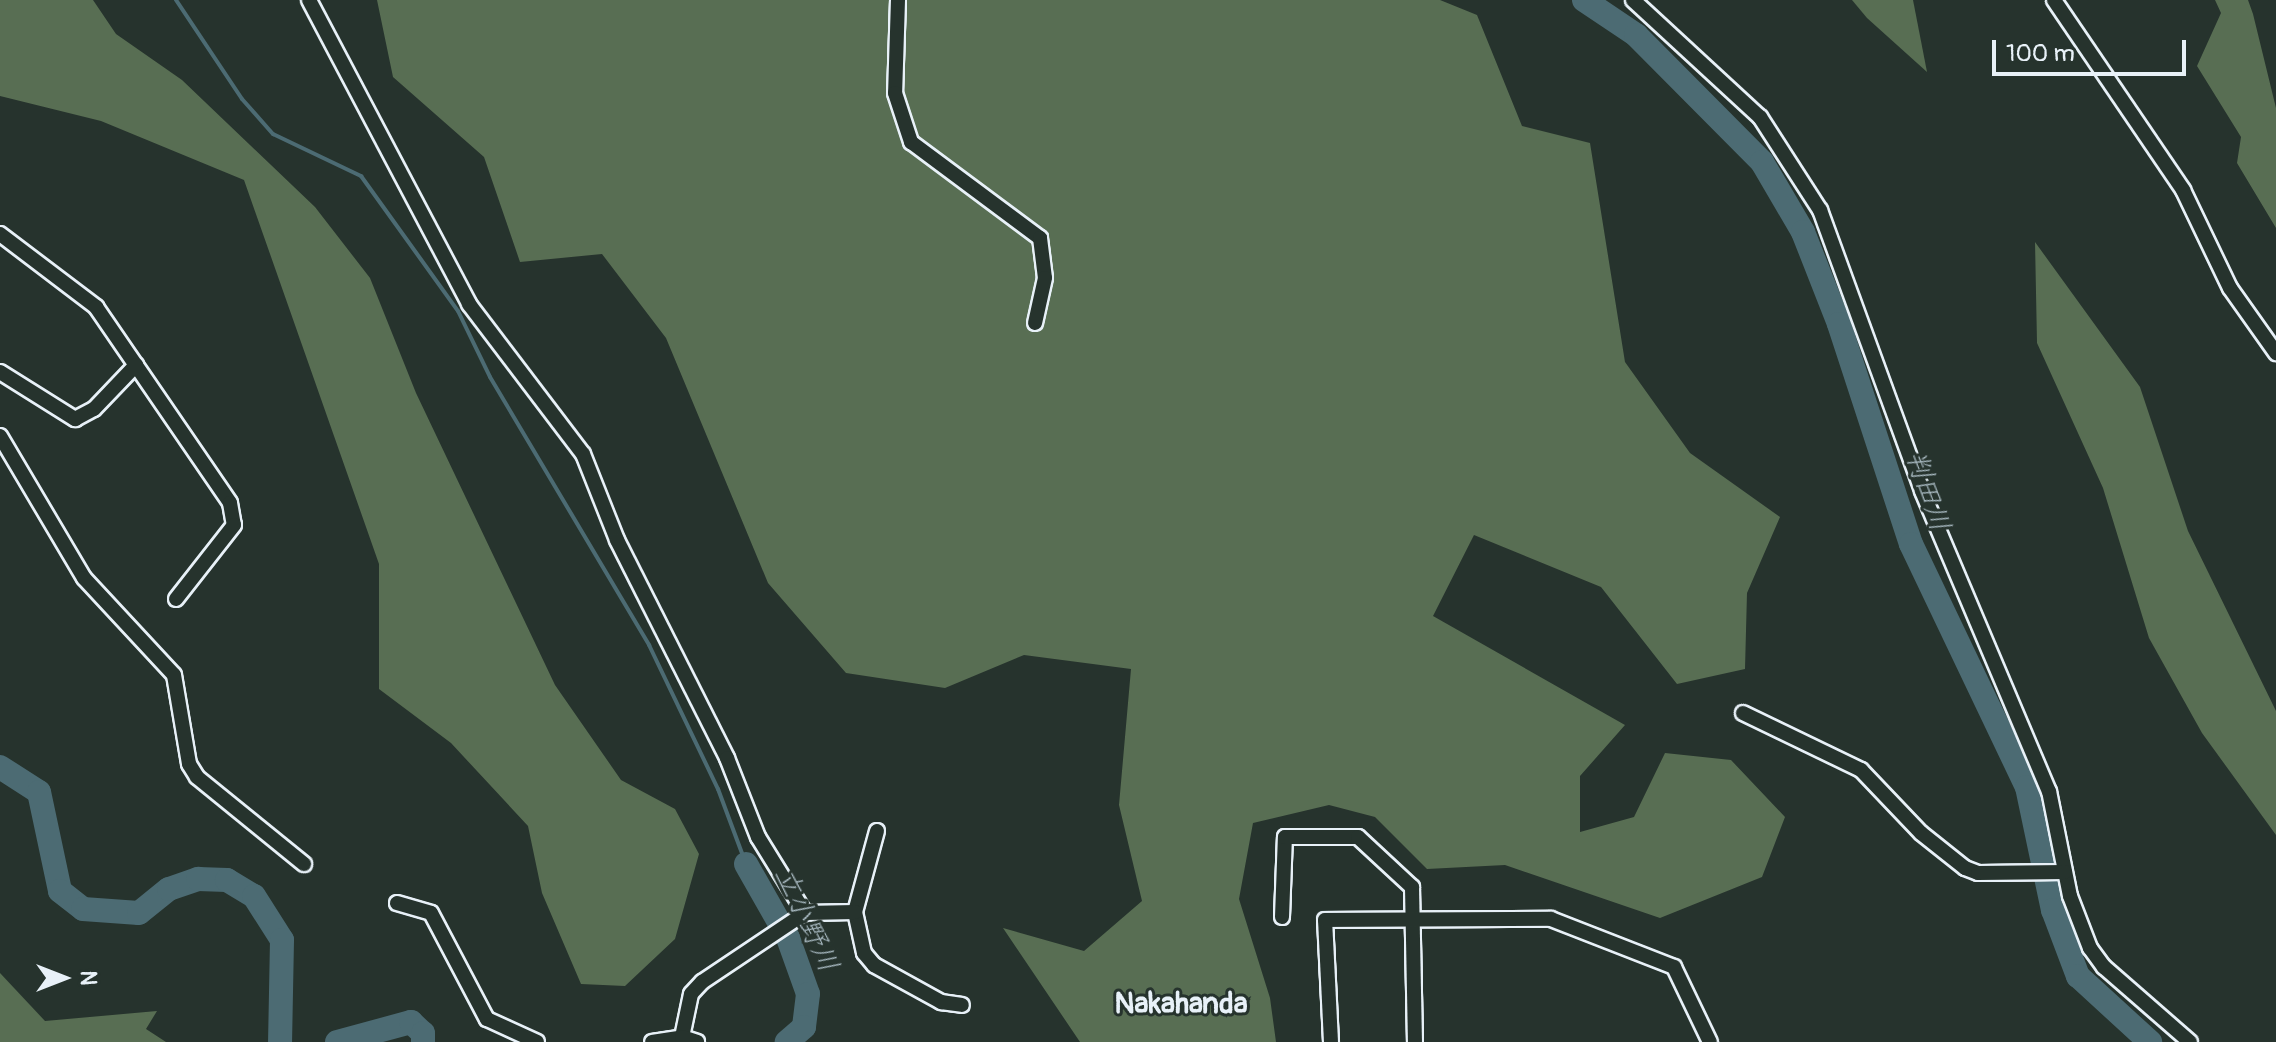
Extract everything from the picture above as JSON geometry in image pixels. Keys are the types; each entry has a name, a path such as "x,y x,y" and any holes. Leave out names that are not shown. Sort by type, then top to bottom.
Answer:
{"street":[{"path":"309,0 469,304 583,454 638,586 695,691 758,837 805,913"},
{"path":"898,0 895,93 911,142 1040,238 1045,278 1035,323"},
{"path":"1633,0 1760,117 1820,210 1922,491 2049,791 2061,872 2079,920 2104,967 2190,1042"},
{"path":"2054,0 2183,190 2230,288 2276,353"},
{"path":"0,234 96,307 230,503 237,520 176,599"},
{"path":"0,372 75,419 94,409 136,365"},
{"path":"0,436 84,578 174,675 189,764 197,777 304,864"},
{"path":"1743,713 1861,770 1940,851 1965,868 2039,874 2061,872"},
{"path":"877,831 855,912 864,953 874,965 941,1002 962,1005"},
{"path":"1282,917 1285,837 1358,837 1412,887 1415,1042"},
{"path":"397,903 431,913 487,1019 537,1042"},
{"path":"652,1042 690,1039 691,994 702,982 805,913 855,912"},
{"path":"1331,1042 1325,920 1551,919 1674,967 1710,1042"}],"green space":[{"path":"0,0 93,0 116,34 182,80 315,207 370,278 416,393 555,685 621,780 675,809 699,854 675,939 625,986 581,984 542,893 528,826 451,743 379,689 379,564 244,180 101,121 0,96"},
{"path":"377,0 1440,0 1477,15 1522,126 1590,143 1625,362 1690,453 1780,517 1747,593 1745,669 1677,684 1601,587 1474,535 1433,616 1625,725 1580,776 1580,832 1634,817 1665,753 1731,760 1785,817 1762,877 1660,918 1505,865 1427,869 1375,817 1329,805 1253,823 1239,899 1270,998 1276,1042 1080,1042 1003,928 1084,951 1142,901 1119,805 1131,669 1024,655 945,688 846,673 768,583 666,338 602,254 520,262 484,157 393,77"},
{"path":"1852,0 1913,0 1927,72 1867,18"},
{"path":"2215,0 2248,0 2253,14 2276,108 2276,228 2237,163 2241,137 2197,66 2221,13"},
{"path":"2035,242 2140,387 2188,531 2276,711 2276,835 2202,733 2149,638 2103,488 2037,343"},
{"path":"0,973 45,1021 157,1011 146,1029 166,1042 0,1042"}],"waterway":[{"path":"176,0 242,99 273,134 361,176 458,311 490,377 649,645 718,789 746,864"},
{"name":"判田川","path":"1584,0 1636,35 1762,162 1803,232 1839,324 1911,544 2027,787 2053,910 2078,976 2150,1042"},
{"path":"0,767 39,792 60,891 83,909 139,913 169,889 198,879 227,880 254,896 282,940 280,1042"},
{"name":"立小野川","path":"746,864 788,938 808,994 804,1027 787,1042"},
{"path":"337,1042 411,1022 423,1033 423,1042"}],"district":[{"name":"Nakahanda","path":"1181,1004"}]}
